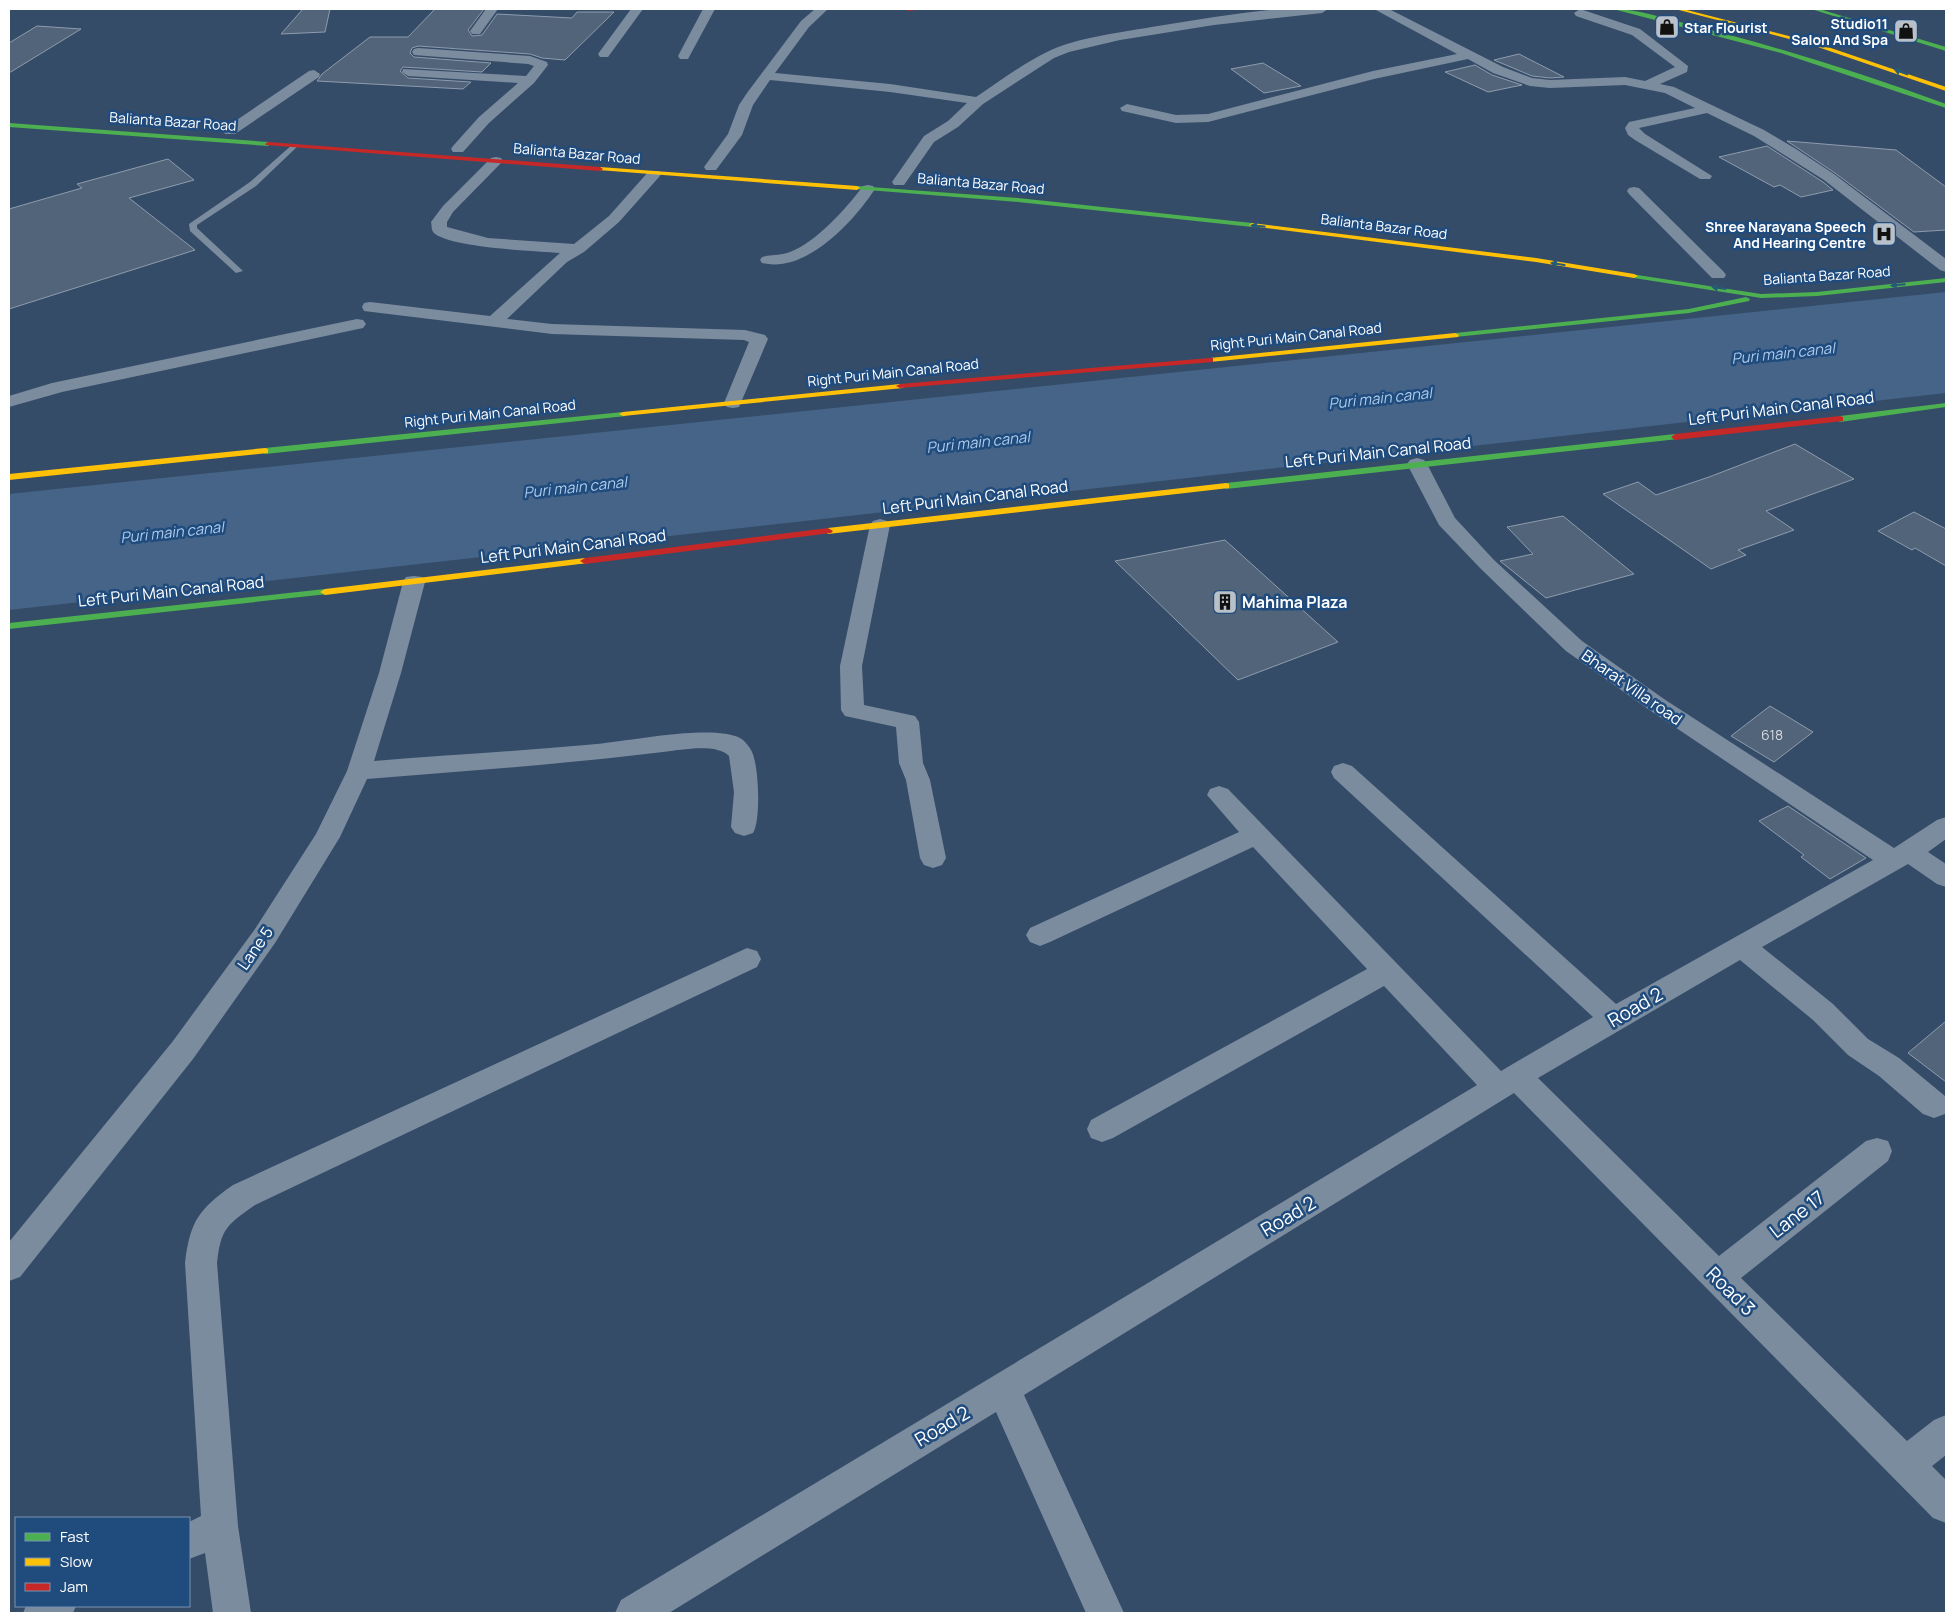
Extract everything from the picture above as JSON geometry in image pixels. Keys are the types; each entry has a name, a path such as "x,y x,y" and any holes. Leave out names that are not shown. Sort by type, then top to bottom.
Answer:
{"main road":[{"path":"908,9 921,9"},
{"path":"1616,9 1748,40 1879,81 1946,106"},
{"path":"1678,9 1727,19 1887,67 1946,89"},
{"path":"1814,9 1946,49"},
{"name":"Balianta Bazar Road","path":"9,115 1114,199 1610,260"},
{"name":"Balianta Bazar Road","path":"9,125 1028,201 1359,237 1759,291 1817,294 1946,280"},
{"name":"Balianta Bazar Road","path":"1897,274 1946,268"},
{"path":"1698,272 1725,276"},
{"name":"Right Puri Main Canal Road","path":"9,477 964,379 1232,358 1616,319 1689,311 1759,291"},
{"name":"Left Puri Main Canal Road","path":"9,626 414,582 880,525 1417,464 1788,425 1946,405"}],"street":[{"path":"476,31 492,9"},
{"path":"604,54 637,9"},
{"path":"684,56 709,9"},
{"path":"711,167 735,135 746,105 805,24 822,9"},
{"path":"899,182 929,139 953,124 978,101 1050,55 1093,42 1214,21 1322,9"},
{"path":"1380,9 1513,76 1530,82 1550,84 1625,81 1648,84 1669,90 1759,133 1829,177 1946,268"},
{"path":"1580,13 1636,32 1682,66 1682,69 1677,73 1648,84"},
{"path":"418,52 538,62 542,65 529,80 484,120 458,149"},
{"path":"1127,108 1176,119 1208,118 1373,75 1470,55"},
{"path":"408,72 529,80"},
{"path":"230,131 314,74"},
{"path":"767,76 890,88 978,101"},
{"path":"1705,176 1640,137 1633,132 1632,128 1645,122 1709,109"},
{"path":"496,161 448,209 439,222 440,230 455,237 473,240 578,249"},
{"path":"494,322 562,259 578,249 614,219 654,174"},
{"path":"768,260 796,256 842,219 868,189"},
{"path":"1634,191 1725,276"},
{"path":"370,308 560,329 744,334 759,339 733,403"},
{"path":"9,402 58,387 357,324"},
{"name":"Bharat Villa road","path":"1417,464 1446,521 1487,564 1574,646 1656,704 1901,856 1946,877"},
{"path":"880,525 859,621 852,666 853,710 907,722 911,763 918,780 933,858"},
{"name":"Lane 5","path":"9,1266 183,1050 265,936 327,837 359,771 390,673 414,582"},
{"path":"359,771 598,752 700,740 716,741 732,744 741,752 746,792 744,827"},
{"path":"1343,772 1614,1019"},
{"name":"Road 3","path":"1219,795 1387,971 1717,1277 1946,1505"},
{"name":"Road 2","path":"634,1613 1507,1082 1901,856 1946,826"},
{"path":"1040,935 1256,834"},
{"path":"1742,946 1823,1012 1858,1047 1889,1068 1934,1105"},
{"path":"232,1613 220,1526 201,1263 204,1238 216,1215 244,1195 747,959"},
{"path":"1102,1128 1387,971"},
{"name":"Lane 17","path":"1717,1277 1877,1151"},
{"path":"1004,1389 1105,1613"},
{"path":"1906,1466 1946,1432"},
{"path":"190,1541 220,1526"},
{"path":"42,1613 55,1607"}],"lane":[{"path":"239,271 193,229 194,224 253,184 295,145"}],"water":[{"name":"Puri main canal","path":"1946,292 1946,393 9,610 9,494"}],"building":[{"path":"303,9 330,9 325,32 281,34"},
{"path":"435,9 484,9 468,30 472,36 482,35 497,14 572,18 577,12 614,12 565,60 542,58 530,54 418,46 412,48 410,53 414,57 491,63 482,72 403,67 400,71 408,78 471,82 463,89 317,81 322,74 370,37 408,37"},
{"path":"37,26 81,29 9,73 9,43"},
{"path":"1519,54 1564,77 1532,76 1494,60"},
{"path":"1263,63 1301,86 1264,93 1231,69"},
{"path":"1475,65 1492,75 1522,85 1488,92 1445,72"},
{"path":"1787,141 1896,150 1946,187 1946,230 1914,232 1835,173"},
{"path":"1767,146 1833,190 1801,197 1780,185 1774,187 1719,157"},
{"path":"168,159 194,180 129,198 195,250 9,309 9,209 82,188 77,184"},
{"path":"1795,444 1854,479 1766,511 1794,530 1738,550 1746,555 1711,569 1603,494 1638,482 1656,495"},
{"path":"1914,512 1946,529 1946,566 1915,548 1912,550 1878,531"},
{"path":"1563,516 1634,574 1546,598 1500,561 1533,554 1507,527"},
{"name":"Mahima Plaza","path":"1225,540 1338,642 1238,680 1115,561"},
{"path":"1770,706 1813,732 1774,762 1731,736"},
{"path":"1788,806 1866,858 1830,879 1801,857 1804,855 1759,821"},
{"path":"1946,1021 1946,1082 1908,1053"}],"traffic: fast":[{"path":"1616,9 1700,29 1783,52 1865,77 1946,106"},
{"path":"1814,9 1946,49"},
{"path":"9,125 268,144"},
{"path":"857,188 1018,200 1252,225"},
{"path":"1634,276 1761,296 1817,294 1946,280"},
{"path":"1455,335 1689,311 1746,299"},
{"path":"1840,419 1946,405"},
{"path":"265,451 623,414"},
{"path":"1226,486 1675,437"},
{"path":"9,626 325,592"}],"traffic: slow":[{"path":"1678,9 1814,44 1946,89"},
{"path":"600,169 857,188"},
{"path":"1252,225 1536,260 1634,276"},
{"path":"1210,360 1455,335"},
{"path":"623,414 900,386"},
{"path":"9,477 265,451"},
{"path":"828,531 1226,486"},
{"path":"325,592 585,561"}],"traffic: jam":[{"path":"908,9 921,9"},
{"path":"268,144 600,169"},
{"path":"900,386 1210,360"},
{"path":"1675,437 1840,419"},
{"path":"585,561 828,531"}],"place":[{"name":"Star Flourist","path":"1667,27"},
{"name":"Studio11 Salon And Spa","path":"1906,31"},
{"name":"Shree Narayana Speech And Hearing Centre","path":"1884,234"},
{"name":"Mahima Plaza","path":"1225,602"}]}
